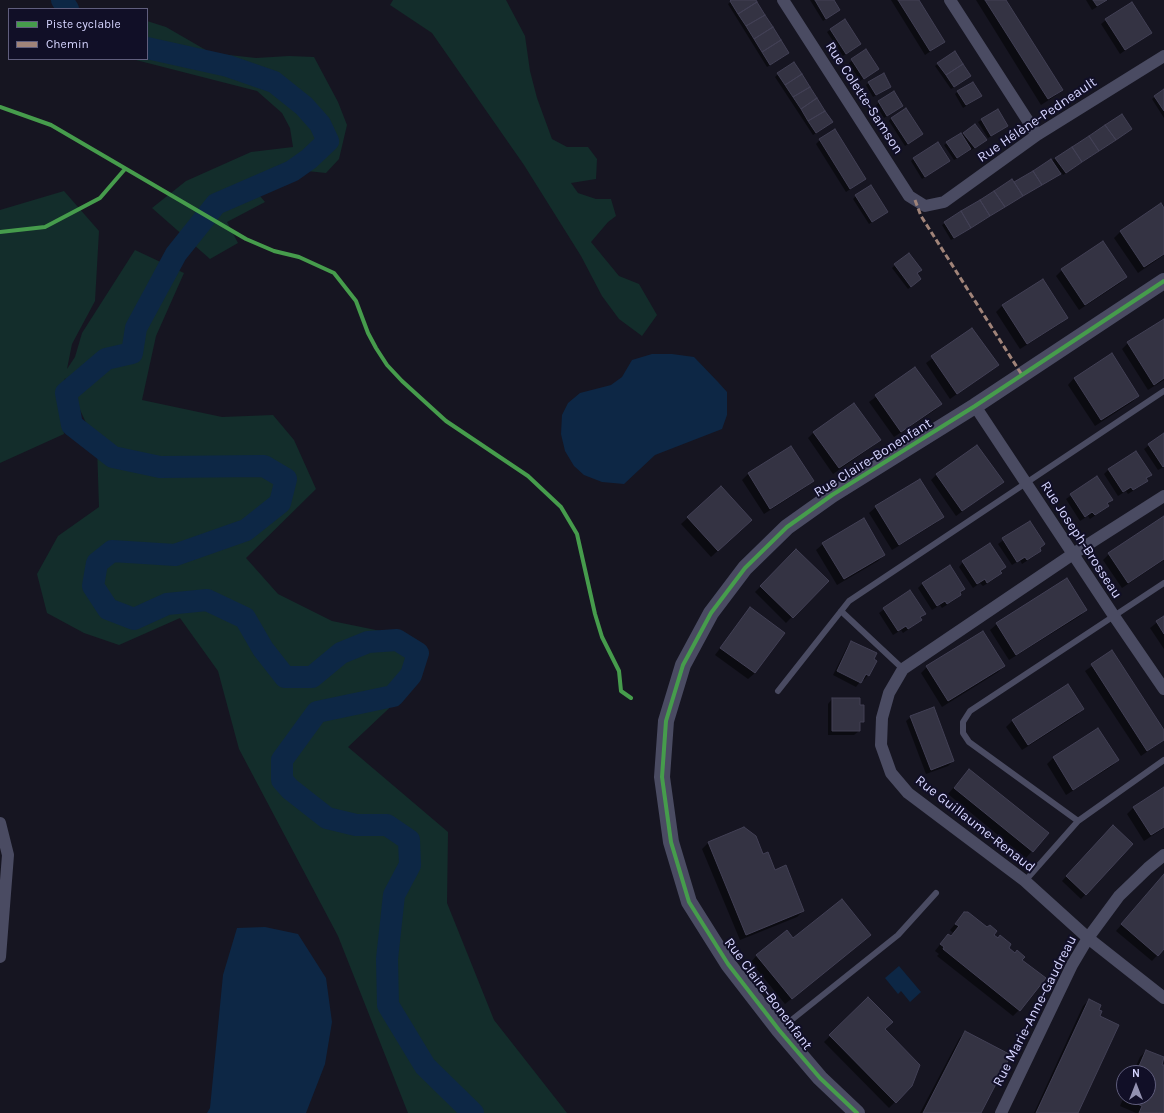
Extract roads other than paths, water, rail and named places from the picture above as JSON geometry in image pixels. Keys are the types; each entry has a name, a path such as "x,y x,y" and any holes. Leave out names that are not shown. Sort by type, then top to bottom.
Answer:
{"street":[{"name":"Rue Colette-Samson","path":"784,0 909,196 925,206"},
{"path":"950,0 1037,135"},
{"name":"Rue Hélène-Pedneault","path":"925,206 944,202 1037,135 1164,56"},
{"name":"Rue Claire-Bonenfant","path":"857,1113 820,1078 779,1030 728,964 689,902 671,842 662,777 666,721 683,665 711,612 745,568 787,527 832,495 975,406 1164,280"},
{"name":"Rue Joseph-Brosseau","path":"975,406 1164,689"},
{"name":"Rue Guillaume-Renaud","path":"1164,496 1073,554 903,669 889,693 882,718 881,745 891,773 908,793 1025,881 1088,938 1164,998"},
{"path":"0,823 8,855 0,957"},
{"name":"Rue Marie-Anne-Gaudreau","path":"1001,1113 1072,965 1088,938 1119,896 1164,855"}],"lane":[{"path":"778,691 849,601 1027,484 1164,391"},
{"path":"1078,821 969,742 963,733 963,722 970,711 1164,583"},
{"path":"841,611 903,669"},
{"path":"1025,881 1078,821 1164,760"},
{"path":"779,1030 898,935 936,893"}],"water":[{"path":"652,354 672,354 694,357 718,382 727,392 727,415 722,429 655,455 624,484 602,482 584,475 574,466 565,451 561,434 562,415 568,403 580,393 611,385 622,377 632,360"},
{"path":"265,927 298,934 326,978 332,1022 325,1064 306,1113 207,1113 210,1108 223,975 237,928"},
{"path":"899,966 921,992 910,1002 901,991 898,994 885,978"}],"waterway":[{"path":"62,0 67,8"},
{"path":"148,48 228,66 274,82 304,106 320,124 328,141 309,159 292,171 216,204 176,254 136,328 132,353 106,359 66,393 72,425 113,457 160,467 264,466 286,479 280,503 246,530 175,555 112,551 97,563 93,586 108,609 134,619 167,604 207,600 245,618 263,649 285,677 312,677 341,653 368,642 397,640 418,653 411,675 393,696 317,712 282,760 282,780 290,789 327,818 356,825 387,825 409,840 410,865 394,895 387,959 388,1005 425,1066 473,1113"}]}
